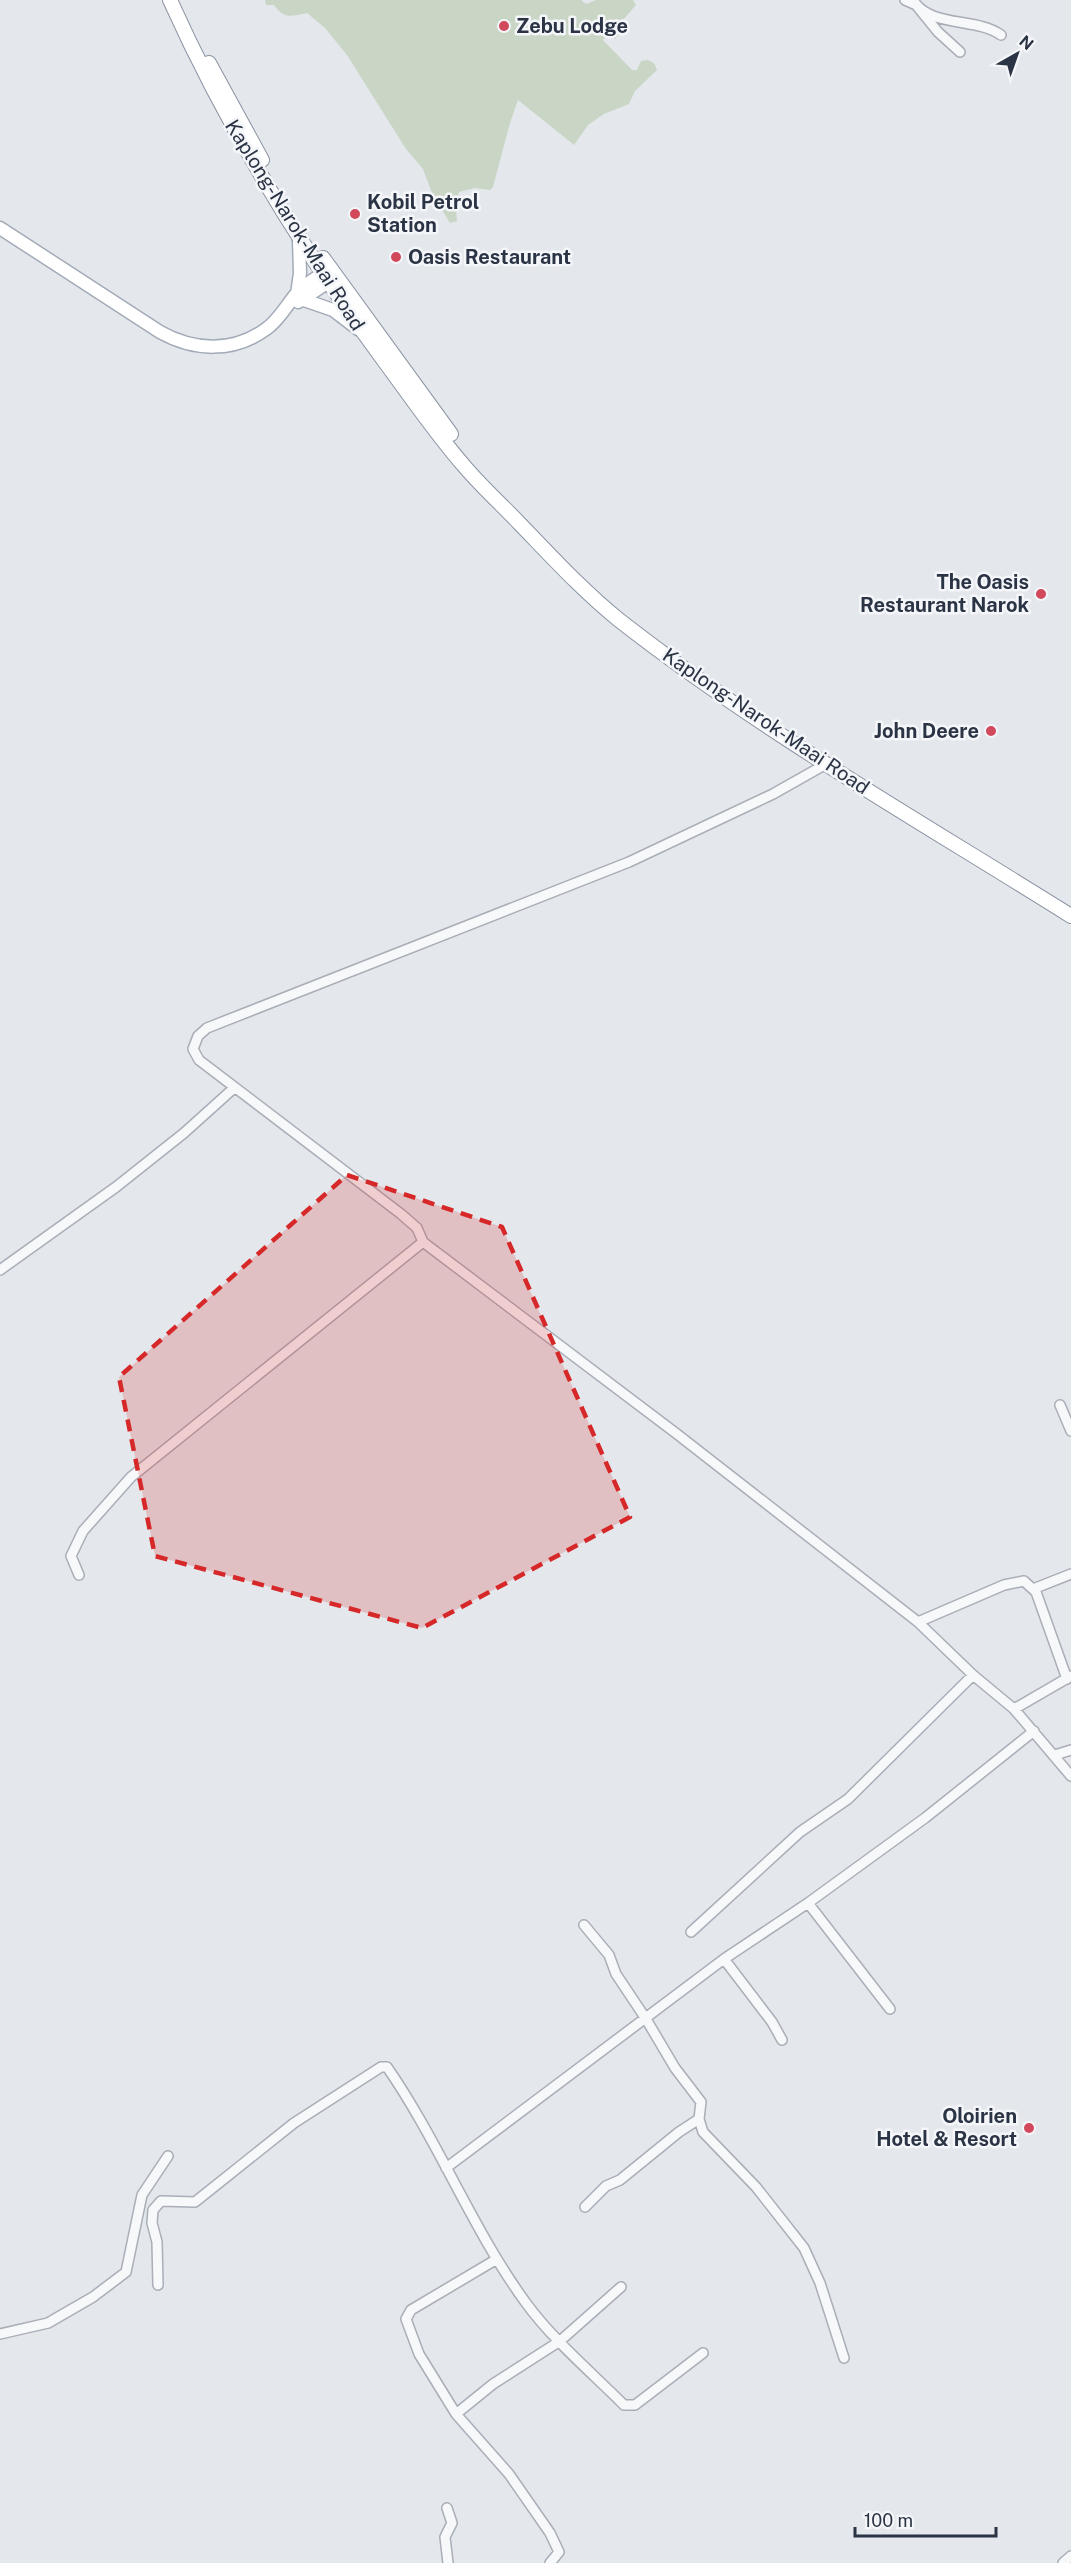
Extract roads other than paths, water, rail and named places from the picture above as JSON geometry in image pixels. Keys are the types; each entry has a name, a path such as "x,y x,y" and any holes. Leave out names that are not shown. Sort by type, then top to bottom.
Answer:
{"highway":[{"name":"Kaplong-Narok-Maai Road","path":"170,0 212,90 299,240 329,275 454,439 464,466"},
{"name":"Kaplong-Narok-Maai Road","path":"178,0 221,87 364,334 464,466 557,563 618,618 713,690 826,764 1071,916"}],"main road":[{"path":"0,228 160,332 183,342 216,347 248,339 266,329 289,306 329,275"},
{"path":"299,240 300,297"},
{"path":"300,297 333,310 364,334"}],"street":[{"path":"905,0 932,15 992,28 1001,35"},
{"path":"914,3 938,32 960,52"},
{"path":"826,764 773,794 629,862 207,1028 195,1041 195,1055 234,1088 401,1214 417,1228 423,1242 677,1434 918,1622 973,1675 1014,1709 1071,1776"},
{"path":"0,1270 116,1187 184,1133 234,1088"},
{"path":"79,1575 71,1556 82,1531 131,1477 423,1242"},
{"path":"1060,1405 1071,1431"},
{"path":"1033,1589 1071,1574"},
{"path":"918,1622 1015,1582 1023,1581 1033,1589 1069,1678 1014,1709"},
{"path":"691,1932 800,1832 848,1799 973,1675"},
{"path":"446,2168 724,1959 808,1903 925,1818 1034,1731"},
{"path":"1055,1755 1071,1750"},
{"path":"808,1903 890,2009"},
{"path":"584,1925 609,1955 616,1974 675,2068 701,2102 699,2119 703,2132 756,2187 804,2248 820,2283 844,2358"},
{"path":"724,1959 772,2022 782,2040"},
{"path":"158,2285 157,2242 152,2223 153,2211 161,2201 195,2202 294,2123 381,2067 387,2067 406,2095 497,2259 526,2304 624,2405 635,2405 703,2353"},
{"path":"585,2207 606,2186 620,2180 699,2119"},
{"path":"0,2334 48,2324 93,2297 126,2272 142,2195 168,2156"},
{"path":"497,2259 411,2310 406,2319 419,2354 456,2414 509,2474 550,2533 559,2552 549,2563"},
{"path":"456,2414 493,2384 560,2341 621,2287"},
{"path":"447,2508 452,2523 445,2537 448,2563"},
{"path":"1063,2563 1071,2556"}],"place":[{"name":"Zebu Lodge","path":"504,26"},
{"name":"Kobil Petrol Station","path":"355,214"},
{"name":"Oasis Restaurant","path":"396,257"},
{"name":"The Oasis Restaurant Narok","path":"1041,594"},
{"name":"John Deere","path":"991,731"},
{"name":"Oloirien Hotel & Resort","path":"1029,2128"}]}
